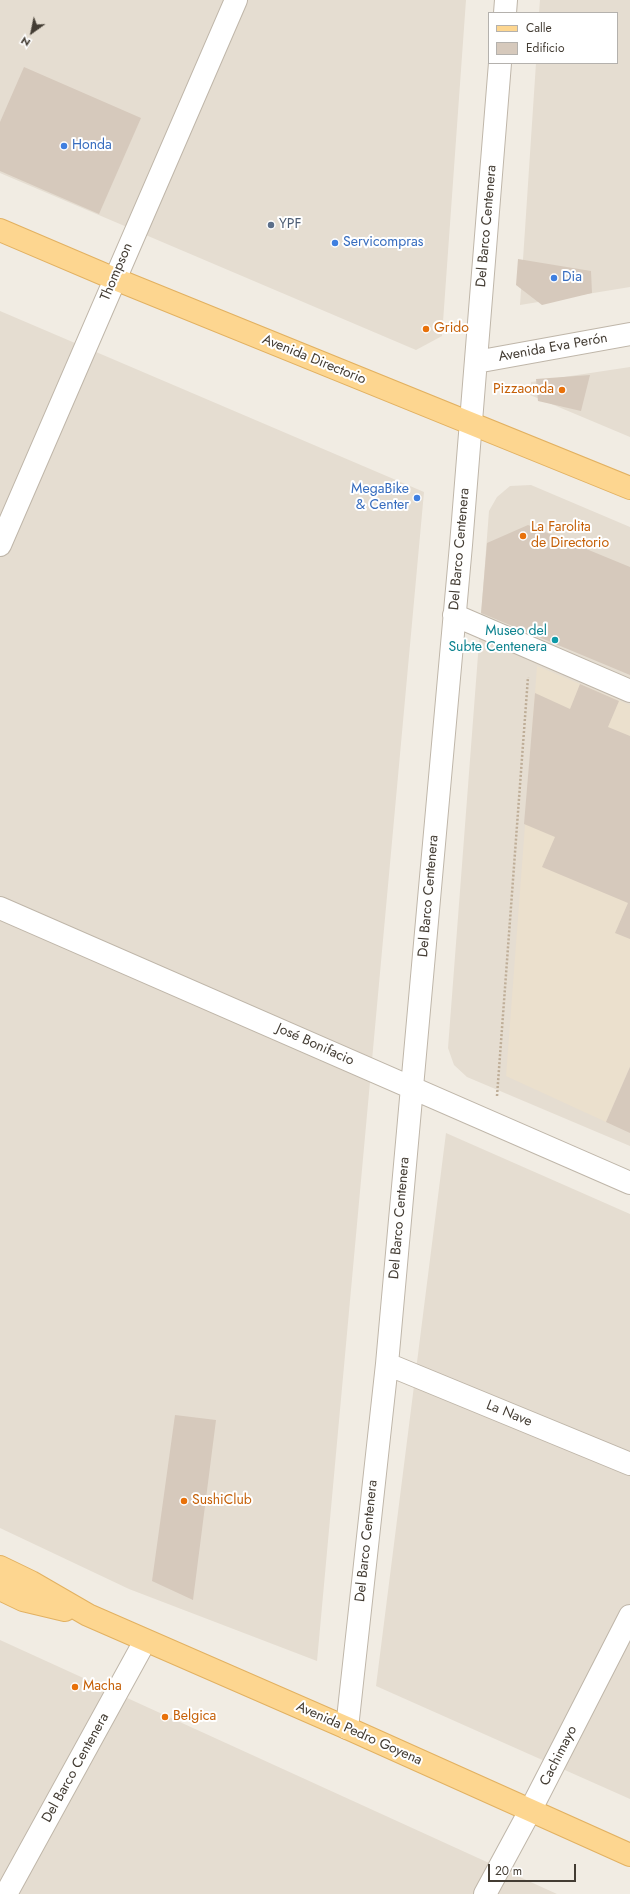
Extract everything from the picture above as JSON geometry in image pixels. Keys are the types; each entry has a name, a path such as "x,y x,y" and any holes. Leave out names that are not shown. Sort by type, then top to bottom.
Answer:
{"main road":[{"name":"Avenida Directorio","path":"0,230 115,279 630,488"},
{"name":"Avenida Pedro Goyena","path":"0,1567 31,1582 88,1615 145,1642 347,1728 531,1809 630,1855"},
{"name":"Avenida Pedro Goyena","path":"0,1589 23,1600 88,1615"}],"street":[{"name":"Thompson","path":"0,545 236,0"},
{"path":"504,12 506,0"},
{"name":"Del Barco Centenera","path":"347,1728 387,1364 476,362 500,64"},
{"name":"Avenida Eva Perón","path":"476,362 630,334"},
{"path":"454,615 630,691"},
{"name":"José Bonifacio","path":"0,908 630,1184"},
{"name":"La Nave","path":"387,1364 630,1464"},
{"name":"Cachimayo","path":"485,1894 531,1809 630,1616"},
{"name":"Del Barco Centenera","path":"6,1894 145,1642"}],"path":[{"path":"495,1125 530,648"}],"shaded area":[{"path":"0,0 466,0 442,336 416,350 0,173"},
{"path":"540,0 630,0 630,287 520,305 536,64 618,64 618,12 539,12"},
{"path":"0,311 424,492 317,1661 129,1589 0,1528"},
{"path":"630,367 630,437 530,395 531,382"},
{"path":"531,485 630,527 630,1146 467,1077 454,1065 448,1048 489,511 497,497 510,486"},
{"path":"537,666 630,705 630,1067 606,1122 506,1076"},
{"path":"446,1133 630,1214 630,1799 376,1686"},
{"path":"0,1640 557,1894 0,1894"}],"building":[{"name":"Honda","path":"24,67 141,118 99,214 0,171 0,122"},
{"name":"Dia","path":"518,259 591,271 592,293 542,305 516,285"},
{"name":"Pizzaonda","path":"590,375 581,411 538,401 536,379"},
{"path":"528,525 630,567 630,675 481,613 487,543"},
{"path":"580,684 619,701 608,727 630,736 630,939 615,933 628,903 542,867 555,837 524,824 535,693 570,709"},
{"path":"630,1067 630,1133 606,1122"},
{"name":"SushiClub","path":"175,1415 216,1420 193,1600 152,1581"}],"place":[{"name":"Honda","path":"64,146"},
{"name":"YPF","path":"271,225"},
{"name":"Servicompras","path":"335,243"},
{"name":"Dia","path":"554,278"},
{"name":"Grido","path":"426,329"},
{"name":"Pizzaonda","path":"562,390"},
{"name":"MegaBike & Center","path":"417,498"},
{"name":"La Farolita de Directorio","path":"523,536"},
{"name":"Museo del Subte Centenera","path":"555,640"},
{"name":"SushiClub","path":"184,1501"},
{"name":"Macha","path":"75,1687"},
{"name":"Belgica","path":"165,1717"}]}
